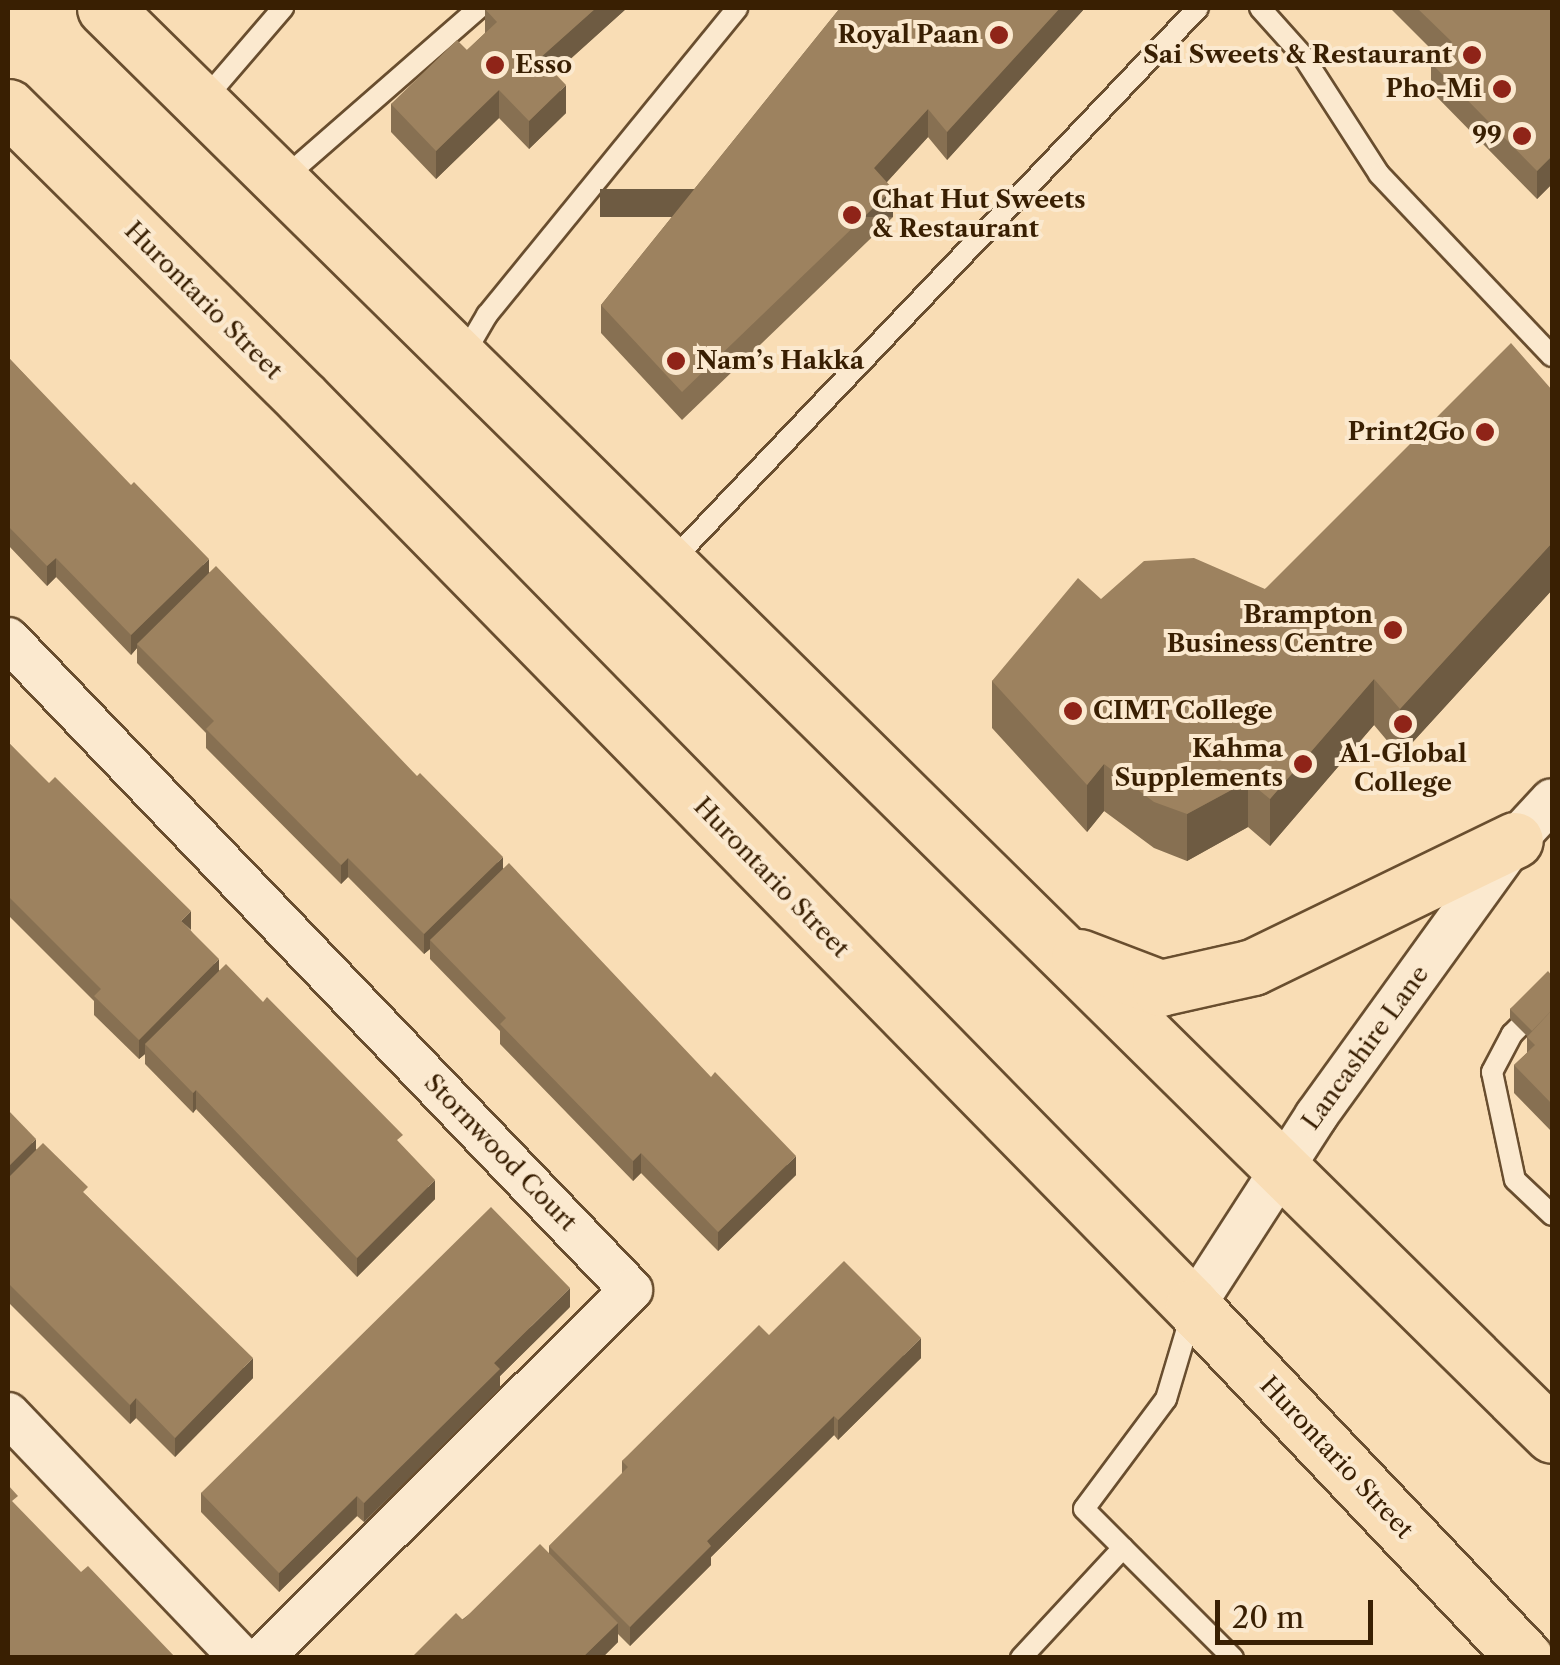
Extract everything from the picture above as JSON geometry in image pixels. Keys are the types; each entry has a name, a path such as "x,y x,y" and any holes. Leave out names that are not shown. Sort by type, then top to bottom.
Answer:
{"main road":[{"path":"106,8 1552,1435"},
{"name":"Hurontario Street","path":"8,107 302,398 1193,1307 1526,1658"},
{"path":"1062,950 1160,988 1252,967 1515,840"}],"street":[{"name":"Stornwood Court","path":"8,639 632,1290 262,1658"},
{"name":"Lancashire Lane","path":"1193,1307 1280,1168 1515,840 1552,800"},
{"path":"8,1414 241,1658"}],"lane":[{"path":"202,103 283,8"},
{"path":"281,180 479,8"},
{"path":"462,358 487,314 737,8"},
{"path":"670,563 1198,8"},
{"path":"1260,8 1303,56 1378,174 1552,356"},
{"path":"1552,994 1512,1034 1492,1072 1515,1180 1552,1215"},
{"path":"1193,1307 1166,1400 1084,1508 1233,1658"},
{"path":"1021,1658 1124,1548"}],"building":[{"path":"487,8 596,8 540,58 566,85 529,121 499,90 436,151 391,104 457,40 467,50 497,22"},
{"path":"840,8 1060,8 947,132 928,109 874,168 893,189 682,392 601,305"},
{"path":"1417,8 1552,8 1552,156 1537,171 1431,63 1452,42"},
{"name":"Brampton Business Centre","path":"1511,343 1552,390 1552,543 1400,709 1374,679 1270,799 1248,781 1187,814 1154,802 1104,764 1087,785 992,681 1078,578 1101,599 1144,561 1194,558 1265,589"},
{"path":"8,357 131,485 134,482 209,559 131,635 56,558 47,566 8,526"},
{"path":"216,566 417,776 420,773 503,857 424,934 348,858 341,865 206,729 214,721 137,644"},
{"path":"8,742 49,783 55,777 191,911 181,921 219,959 139,1040 94,996 101,989 8,896"},
{"path":"509,863 711,1077 715,1072 796,1156 718,1232 641,1153 633,1161 500,1024 506,1018 430,940"},
{"path":"226,964 263,1002 267,997 403,1135 397,1140 435,1180 357,1258 196,1090 193,1093 145,1044"},
{"path":"1548,971 1552,976 1552,1010 1532,1031 1510,1009"},
{"path":"1552,1010 1552,1104 1514,1065 1535,1045 1527,1037"},
{"path":"8,1110 36,1139 8,1167"},
{"path":"43,1143 88,1187 83,1192 253,1358 175,1438 136,1398 130,1405 8,1283 8,1178"},
{"path":"491,1207 570,1288 494,1363 500,1369 364,1503 357,1496 279,1573 201,1493"},
{"path":"844,1261 921,1338 838,1420 834,1416 707,1541 711,1546 630,1627 549,1546 628,1467 622,1461 759,1325 769,1335"},
{"path":"8,1485 18,1496 12,1501 81,1572 88,1566 176,1658 8,1656"},
{"path":"540,1544 618,1623 582,1658 411,1658 456,1613 463,1620"}],"place":[{"name":"Royal Paan","path":"999,35"},
{"name":"Sai Sweets & Restaurant","path":"1472,55"},
{"name":"Esso","path":"495,65"},
{"name":"Pho-Mi","path":"1502,89"},
{"name":"99","path":"1522,136"},
{"name":"Chat Hut Sweets & Restaurant","path":"852,215"},
{"name":"Nam’s Hakka","path":"676,361"},
{"name":"Print2Go","path":"1485,432"},
{"name":"Brampton Business Centre","path":"1393,630"},
{"name":"CIMT College","path":"1073,711"},
{"name":"A1-Global College","path":"1403,724"},
{"name":"Kahma Supplements","path":"1303,764"}]}
